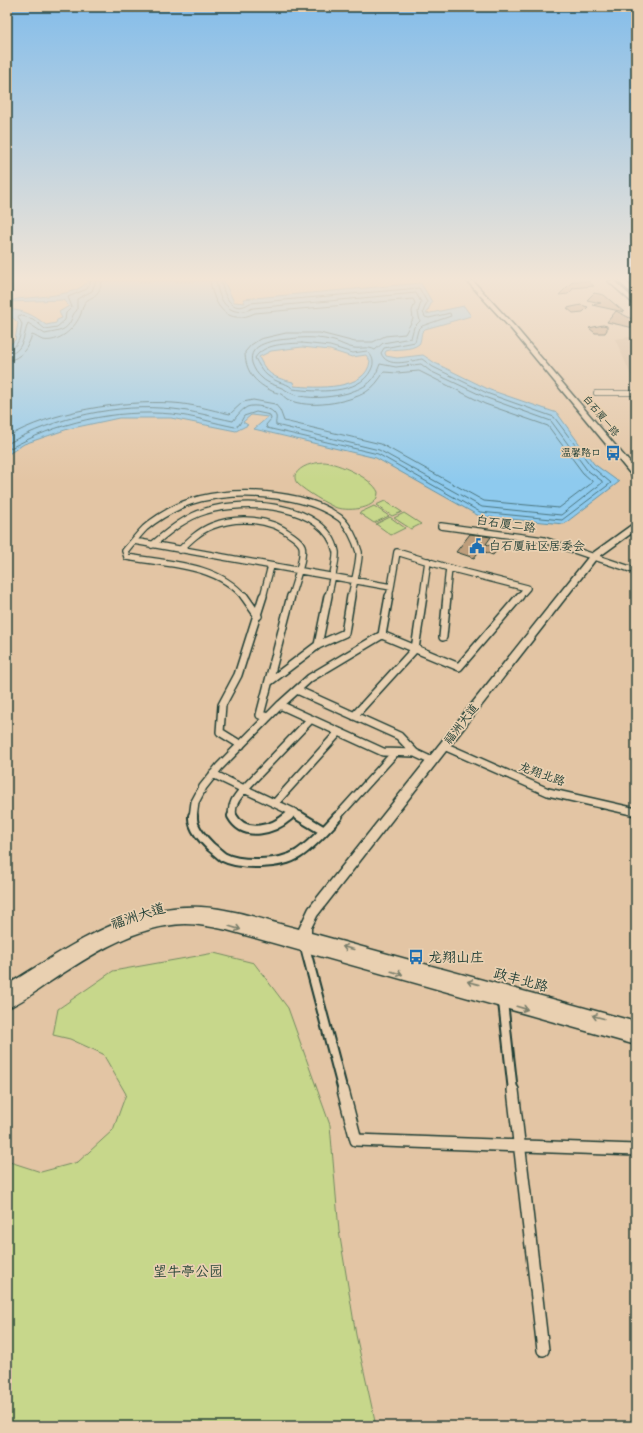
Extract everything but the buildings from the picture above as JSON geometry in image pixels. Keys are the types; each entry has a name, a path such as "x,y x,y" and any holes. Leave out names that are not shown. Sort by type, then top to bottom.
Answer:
{"street":[{"name":"白石厦一路","path":"530,348 636,475"},
{"path":"596,393 636,393"},
{"path":"258,616 243,596 228,582 203,571 127,557 125,551 145,528 157,519 185,504 207,498 238,494 269,494 319,506 341,520 354,537 359,554 345,633 318,645 269,682"},
{"path":"152,545 181,522 207,511 239,505 264,506 290,511 315,523 330,536 336,554 318,645"},
{"path":"180,550 193,536 213,526 237,521 258,521 276,525 289,532 300,542 303,550 260,715 268,717"},
{"name":"白石厦二路","path":"441,526 544,540 636,571"},
{"name":"福洲大道","path":"305,942 308,920 313,912 593,557 636,526"},
{"path":"134,541 391,587"},
{"path":"382,635 459,667 527,588 449,568 397,552 382,635 310,678 280,705 213,774 203,787 195,802 193,820 201,838 223,857 248,864 273,862 297,855 324,831 394,754"},
{"path":"354,716 415,648 428,561"},
{"path":"241,745 220,732 222,705 238,675 258,616 270,566"},
{"path":"443,636 449,568"},
{"path":"297,690 399,736 415,753 432,761"},
{"path":"280,705 382,752 394,754 415,753"},
{"path":"294,812 282,823 266,829 253,830 234,819 231,812 234,801 244,789 311,719"},
{"path":"275,803 339,732"},
{"name":"龙翔北路","path":"444,746 548,792 636,812"},
{"path":"213,774 294,812 324,831"},
{"name":"福洲大道","path":"7,992 88,943 116,930 154,916 191,912 211,913 305,942"},
{"name":"福洲大道","path":"7,1002 111,940 140,928 173,920 190,919 209,921 305,942"},
{"path":"305,942 356,1140 636,1150"},
{"name":"政丰北路","path":"305,942 503,1002 636,1039"},
{"name":"政丰北路","path":"305,942 636,1028"},
{"path":"503,1002 543,1350"}],"shaded area":[{"path":"619,348 636,348 636,386"}],"green space":[{"path":"324,462 346,468 362,477 375,487 378,492 377,498 373,503 362,508 342,509 317,498 297,483 295,480 295,475 301,469 312,464"},
{"path":"385,501 402,512 392,516 376,505"},
{"path":"374,506 389,516 374,523 359,513"},
{"path":"404,513 421,524 411,529 394,518"},
{"path":"390,517 405,528 391,535 376,524"},
{"name":"望牛亭公园","path":"214,953 254,963 288,1008 330,1125 339,1231 356,1335 376,1426 7,1426 7,1161 41,1172 78,1162 113,1130 126,1094 103,1054 70,1039 53,1035 58,1009 113,971"}],"water":[{"path":"7,348 295,348 271,351 259,357 265,368 272,375 293,382 294,386 326,387 339,386 360,378 367,371 370,361 366,355 352,357 330,350 310,348 412,348 390,350 386,351 385,353 386,356 397,358 423,355 435,363 490,390 557,413 594,464 619,482 564,524 479,516 376,458 254,429 268,417 251,415 243,422 248,425 236,431 171,418 119,418 68,429 24,444 7,455"}],"place":[{"name":"温馨路口","path":"613,453"},
{"name":"白石厦社区居委会","path":"477,546"},
{"name":"龙翔山庄","path":"416,957"}]}
